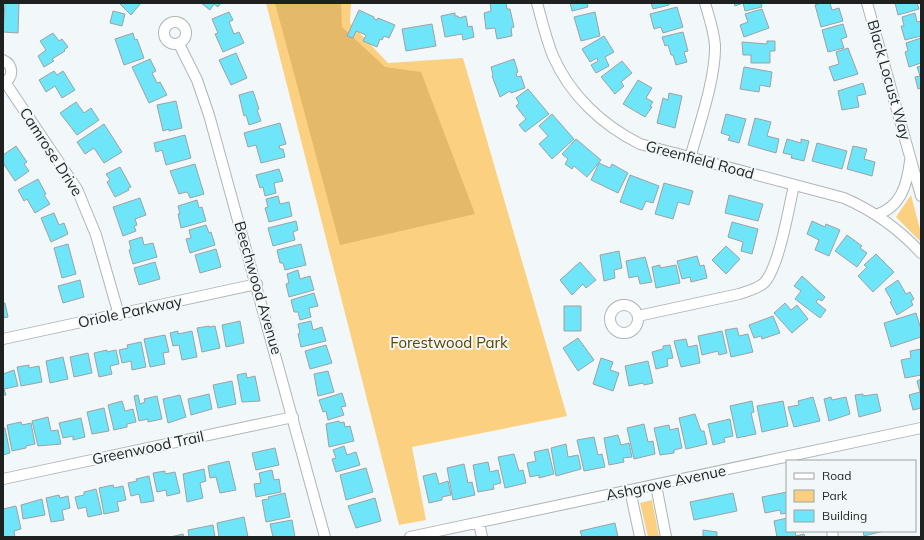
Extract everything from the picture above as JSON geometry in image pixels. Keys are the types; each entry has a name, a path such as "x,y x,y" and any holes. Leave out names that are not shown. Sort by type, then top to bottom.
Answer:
{"street":[{"name":"Greenfield Road","path":"537,3 547,39 559,68 578,96 612,129 640,144 844,198 876,215 902,233 921,252"},
{"path":"690,158 711,78 715,56 713,32 705,3"},
{"name":"Black Locust Way","path":"867,3 921,196"},
{"name":"Beechwood Avenue","path":"179,44 192,68 204,97 257,284 325,537"},
{"name":"Camrose Drive","path":"3,60 9,64 12,72 4,83 77,189 96,235 119,315"},
{"name":"Black Locust Way","path":"876,215 892,207 901,195 906,180 910,158"},
{"path":"638,316 739,294 764,283 773,267 794,185"},
{"name":"Oriole Parkway","path":"3,339 257,284"},
{"name":"Greenwood Trail","path":"3,479 293,416"},
{"name":"Ashgrove Avenue","path":"410,537 921,428"},
{"path":"815,451 817,460"},
{"path":"656,485 666,537"},
{"path":"630,490 640,537"},
{"path":"479,523 482,537"}],"green space":[{"name":"Forestwood Park","path":"266,3 351,3 350,23 388,63 463,58 567,416 412,447 426,520 399,525"},
{"path":"911,195 921,233 921,242 896,217"},
{"path":"652,500 659,537 648,537 640,503"}],"shaded area":[{"path":"275,3 341,3 342,27 385,67 421,72 475,214 340,245"}],"building":[{"path":"5,3 19,3 18,33 3,32"},
{"path":"119,3 141,3 131,15"},
{"path":"201,3 221,3 218,7 214,4 210,10"},
{"path":"490,3 506,3 507,9 510,9 514,27 511,28 512,36 497,39 495,28 486,29 484,13 491,11"},
{"path":"570,3 587,3 588,7 572,11"},
{"path":"651,3 669,3 669,5 653,9"},
{"path":"734,3 743,3 735,6"},
{"path":"743,3 761,3 762,7 745,11"},
{"path":"830,3 832,10 839,8 843,21 821,27 815,5"},
{"path":"895,3 917,3 919,9 898,15"},
{"path":"677,7 683,27 663,33 661,27 654,29 650,14"},
{"path":"762,9 769,28 744,37 740,25 748,22 745,14"},
{"path":"359,10 374,17 374,19 377,20 378,18 395,25 389,38 384,36 382,40 380,39 377,47 363,41 366,35 356,31 353,38 347,36"},
{"path":"113,11 125,14 122,26 110,23"},
{"path":"229,12 233,20 229,22 234,34 239,32 244,43 223,52 215,34 218,33 212,19"},
{"path":"595,12 600,36 581,41 574,17"},
{"path":"455,13 455,16 458,16 459,18 466,16 468,27 472,26 474,37 463,40 462,34 445,37 441,16"},
{"path":"915,13 917,22 921,21 921,36 905,40 901,26 904,26 902,17"},
{"path":"432,24 436,46 406,51 402,29"},
{"path":"843,24 847,37 841,39 844,48 828,52 822,30"},
{"path":"683,32 688,51 684,52 687,62 676,65 668,45 665,46 662,37"},
{"path":"53,33 59,41 62,39 68,47 64,50 65,51 52,59 54,61 44,67 38,56 46,50 40,41"},
{"path":"133,33 135,40 137,39 144,58 124,65 115,39"},
{"path":"604,36 614,52 605,57 609,66 596,73 591,65 598,61 597,58 590,62 582,49"},
{"path":"921,38 921,63 909,67 905,52 908,51 906,43"},
{"path":"767,41 775,41 775,51 770,51 770,63 751,63 751,55 743,55 742,42 767,44"},
{"path":"848,48 858,74 834,81 829,67 839,64 836,52"},
{"path":"236,53 247,78 231,85 219,60"},
{"path":"150,59 156,71 152,73 157,83 160,82 167,95 149,103 132,67"},
{"path":"514,59 518,72 516,73 517,77 521,76 525,88 511,93 510,91 500,97 492,76 491,67"},
{"path":"622,61 632,73 621,82 624,86 615,94 601,77"},
{"path":"921,66 921,88 918,89 915,77 920,76 917,67"},
{"path":"744,67 772,72 770,87 760,85 759,92 740,89"},
{"path":"54,71 57,75 63,71 75,90 62,98 55,86 46,92 39,80"},
{"path":"638,80 652,88 646,98 653,102 650,106 652,107 645,117 623,104"},
{"path":"863,83 866,94 857,96 859,107 842,110 838,91"},
{"path":"528,89 549,114 525,132 519,125 526,119 516,106 519,103 516,98"},
{"path":"253,91 261,121 249,125 246,115 244,116 239,95"},
{"path":"669,93 682,96 675,128 657,123 663,98 668,100"},
{"path":"176,101 182,128 163,131 157,105"},
{"path":"76,102 84,113 91,108 99,120 77,135 60,113"},
{"path":"552,114 574,139 552,159 539,144 548,136 539,126"},
{"path":"726,114 746,119 739,143 728,140 730,136 721,133"},
{"path":"755,118 771,122 767,136 779,139 776,153 748,145"},
{"path":"280,123 286,144 279,146 280,149 283,149 285,157 261,163 256,145 248,147 244,133"},
{"path":"104,124 122,152 104,163 94,148 85,154 77,142"},
{"path":"185,135 191,158 166,165 162,150 156,152 154,143"},
{"path":"576,139 601,160 587,177 574,166 572,169 565,164 568,159 562,154"},
{"path":"787,139 801,143 801,139 809,141 804,161 791,158 792,155 783,153"},
{"path":"817,143 847,151 842,169 812,161"},
{"path":"16,146 27,162 24,164 29,171 15,181 3,163 3,155"},
{"path":"853,146 867,149 864,159 875,162 872,176 847,169"},
{"path":"599,163 610,168 612,164 628,173 618,193 591,180"},
{"path":"195,164 204,194 190,198 186,192 179,194 170,171"},
{"path":"120,167 131,187 128,188 129,190 115,197 107,182 110,180 106,174"},
{"path":"279,169 283,181 274,183 276,193 265,196 263,187 260,188 256,175"},
{"path":"630,175 659,186 653,203 646,201 642,210 620,202"},
{"path":"38,179 46,194 44,195 50,204 35,213 27,199 24,201 18,190"},
{"path":"664,183 693,191 689,205 678,202 673,219 655,214"},
{"path":"729,195 763,204 758,221 725,213"},
{"path":"278,196 280,204 289,202 292,216 269,222 265,208 268,207 266,199"},
{"path":"140,198 146,215 135,219 137,225 134,226 136,231 123,236 113,207"},
{"path":"197,200 199,208 202,207 206,221 181,228 178,206"},
{"path":"54,213 59,225 64,223 68,234 51,242 41,218"},
{"path":"296,221 298,230 293,232 295,240 273,246 268,228"},
{"path":"812,221 825,227 826,224 840,230 829,256 815,250 819,240 807,234"},
{"path":"732,222 758,229 752,254 741,251 743,242 728,237"},
{"path":"206,225 209,233 211,232 215,245 190,253 186,239 191,238 189,230"},
{"path":"847,235 862,246 860,248 867,253 857,267 835,251"},
{"path":"142,237 144,245 153,243 157,257 133,264 129,250 131,249 129,241"},
{"path":"68,244 76,274 62,278 54,248"},
{"path":"301,244 306,265 285,270 283,263 280,263 277,250"},
{"path":"726,246 740,259 726,274 712,260"},
{"path":"216,249 221,267 200,273 195,255"},
{"path":"619,251 622,268 614,270 615,278 604,281 600,255"},
{"path":"876,254 894,272 873,292 858,276 867,267 864,265"},
{"path":"697,256 700,266 704,265 707,278 691,282 690,277 682,279 677,261"},
{"path":"645,257 652,282 640,284 638,276 629,278 626,261"},
{"path":"155,262 160,279 139,285 134,268"},
{"path":"580,262 596,280 586,288 583,284 572,295 560,280"},
{"path":"660,265 660,268 676,265 680,283 656,288 652,267"},
{"path":"298,270 300,279 310,276 314,290 289,297 286,284 289,283 287,274"},
{"path":"802,276 825,297 822,301 818,299 816,302 826,310 820,318 795,299 801,291 794,286"},
{"path":"80,280 84,297 63,303 58,286"},
{"path":"898,280 906,294 910,292 914,299 911,301 913,305 897,315 890,302 892,301 885,289"},
{"path":"314,293 318,306 309,308 311,317 300,320 298,312 294,312 291,300"},
{"path":"3,303 5,303 8,317 3,318"},
{"path":"785,303 791,310 797,305 808,319 792,333 774,313"},
{"path":"564,306 581,306 581,331 564,331"},
{"path":"916,313 921,329 921,337 891,347 884,323"},
{"path":"773,316 780,333 762,339 761,336 754,338 749,325"},
{"path":"240,321 244,343 226,347 222,325"},
{"path":"311,321 313,330 322,327 326,341 301,347 298,334 300,333 298,324"},
{"path":"215,326 220,348 202,352 197,328"},
{"path":"737,328 739,336 748,334 753,352 731,357 725,330"},
{"path":"178,331 178,334 192,331 197,357 182,360 179,345 173,346 170,333"},
{"path":"722,331 727,353 719,355 718,351 702,355 698,336"},
{"path":"165,335 169,352 163,353 165,364 150,367 144,339"},
{"path":"578,338 594,360 578,371 563,348"},
{"path":"686,339 688,347 697,345 700,363 681,367 674,341"},
{"path":"141,342 146,367 132,370 131,361 122,363 119,350 128,348 127,345"},
{"path":"326,345 332,363 310,369 305,351"},
{"path":"670,345 673,358 667,359 668,366 656,369 652,352 663,349 663,346"},
{"path":"921,349 921,375 905,378 901,360 911,358 910,351"},
{"path":"107,350 107,352 116,350 119,364 110,366 112,374 99,377 94,353"},
{"path":"88,353 92,373 74,377 70,357"},
{"path":"63,357 68,379 50,383 46,361"},
{"path":"601,358 613,362 610,370 619,373 613,391 593,384"},
{"path":"648,361 653,383 644,385 643,383 629,386 625,366"},
{"path":"29,365 29,368 39,366 42,382 21,386 17,367"},
{"path":"14,370 18,386 4,389 6,395 3,395 3,374"},
{"path":"328,371 334,392 318,396 314,374"},
{"path":"246,373 247,378 255,376 260,401 242,402 237,375"},
{"path":"921,379 921,408 913,410 909,395 920,392 917,381"},
{"path":"232,381 236,404 218,408 213,385"},
{"path":"342,393 346,406 341,407 344,415 328,420 326,411 323,412 319,400"},
{"path":"209,394 212,409 191,415 188,399"},
{"path":"863,394 863,396 877,394 881,411 859,417 855,395"},
{"path":"138,395 140,404 145,402 144,399 157,396 162,419 148,422 148,419 139,421 134,396"},
{"path":"180,395 186,417 168,423 163,399"},
{"path":"813,397 820,421 794,427 788,407 799,405 798,401"},
{"path":"831,397 832,400 846,397 850,414 829,421 824,399"},
{"path":"122,401 125,411 133,409 136,422 127,424 127,427 114,430 108,405"},
{"path":"752,401 754,412 751,413 756,434 737,438 730,406"},
{"path":"783,401 788,426 762,432 757,406"},
{"path":"104,408 109,431 92,434 87,412"},
{"path":"695,414 701,431 704,431 707,444 686,449 679,418"},
{"path":"48,417 51,431 58,430 61,444 38,446 32,421"},
{"path":"81,418 85,437 73,440 73,436 63,438 59,423"},
{"path":"730,419 733,436 724,438 725,442 713,445 708,424"},
{"path":"339,421 340,423 344,422 345,427 350,426 354,441 329,447 326,424"},
{"path":"21,422 22,425 31,423 35,444 26,446 26,448 12,451 7,425"},
{"path":"644,424 648,442 653,441 655,454 634,459 627,428"},
{"path":"669,425 670,430 678,428 682,448 674,450 674,453 660,455 654,428"},
{"path":"3,428 5,428 10,453 3,455"},
{"path":"618,435 621,445 629,443 632,457 623,458 624,462 609,465 604,438"},
{"path":"594,437 598,455 602,454 605,467 584,471 577,440"},
{"path":"566,444 568,457 578,455 581,469 556,476 551,448"},
{"path":"344,446 347,455 356,452 360,465 336,472 332,459 336,458 333,450"},
{"path":"275,448 279,465 256,470 252,453"},
{"path":"548,449 554,474 539,478 539,475 530,477 527,463 536,461 534,452"},
{"path":"514,454 519,471 523,470 526,483 505,488 498,457"},
{"path":"229,461 236,490 220,493 216,477 210,478 208,466"},
{"path":"488,462 490,472 498,470 501,483 493,485 494,489 478,492 473,465"},
{"path":"464,464 468,483 472,482 475,495 453,500 447,468"},
{"path":"366,468 373,492 346,500 340,475"},
{"path":"204,469 206,481 200,483 203,498 187,502 183,474"},
{"path":"272,470 274,480 279,479 281,492 256,497 254,484 261,483 259,473"},
{"path":"165,471 165,474 175,472 180,493 167,496 166,490 157,492 153,473"},
{"path":"436,473 439,484 448,481 451,495 442,497 442,500 429,503 423,476"},
{"path":"149,476 154,501 141,503 139,494 131,496 128,483 137,481 136,479"},
{"path":"113,485 114,488 123,486 126,500 117,502 119,511 104,514 99,488"},
{"path":"96,489 102,514 88,517 86,507 78,509 75,497 84,495 84,492"},
{"path":"786,492 786,513 781,514 780,510 765,513 762,497"},
{"path":"285,493 290,517 266,522 262,500"},
{"path":"733,493 737,511 694,520 690,502"},
{"path":"59,495 60,498 68,496 70,508 62,510 64,520 51,522 46,498"},
{"path":"375,498 381,521 356,528 348,506"},
{"path":"42,499 45,515 23,519 21,505"},
{"path":"16,506 21,529 14,531 15,537 3,537 3,509"},
{"path":"244,517 248,537 219,537 217,523"},
{"path":"786,518 786,532 795,532 796,536 804,534 805,537 777,537 774,521"},
{"path":"292,520 295,537 273,537 270,524"},
{"path":"615,523 618,537 582,537 580,531"},
{"path":"213,525 215,537 189,537 188,530"},
{"path":"703,530 717,532 717,537 703,537"},
{"path":"863,532 880,532 864,536"},
{"path":"183,534 184,537 170,537"}]}
